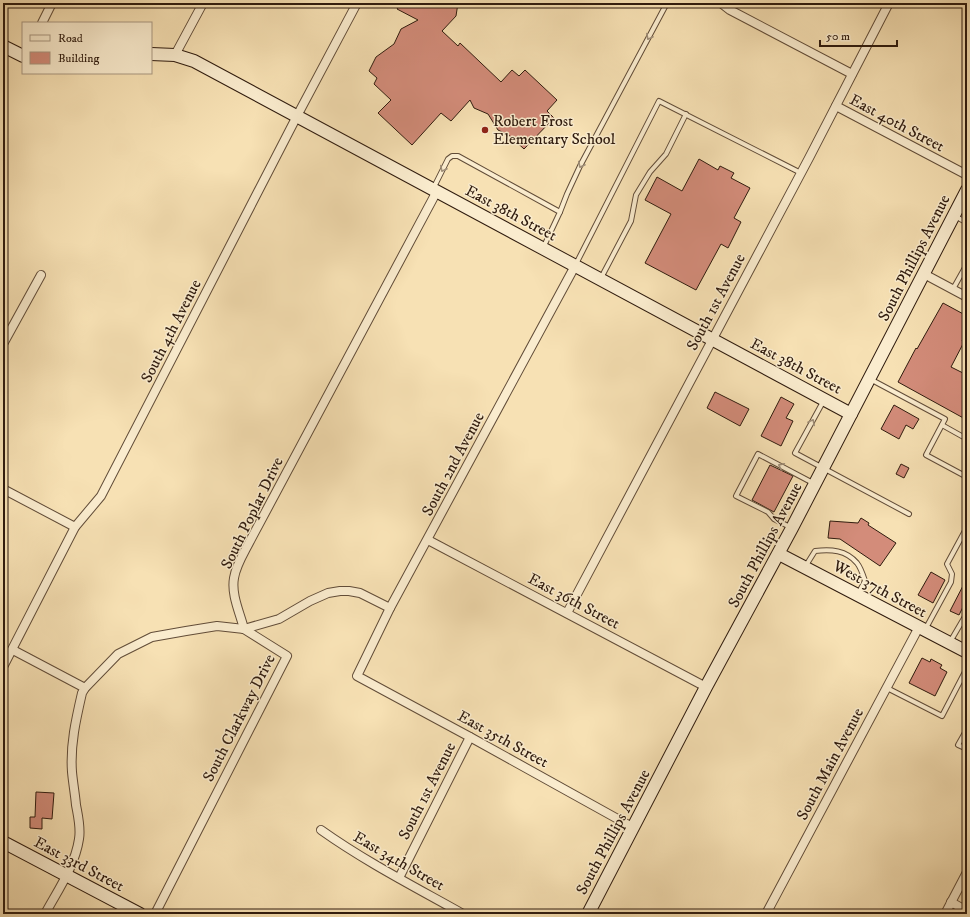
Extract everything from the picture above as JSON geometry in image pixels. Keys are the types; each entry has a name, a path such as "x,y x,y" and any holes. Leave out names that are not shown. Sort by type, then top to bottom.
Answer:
{"street":[{"path":"42,22 52,3"},
{"path":"175,55 203,3"},
{"name":"South 4th Avenue","path":"3,667 75,527 101,496 297,116 358,3"},
{"name":"East 40th Street","path":"721,3 730,10 852,74"},
{"name":"South 1st Avenue","path":"567,613 801,173 889,3"},
{"path":"3,46 22,56"},
{"name":"East 38th Street","path":"152,54 175,55 194,61 852,414"},
{"name":"East 40th Street","path":"836,106 967,175"},
{"name":"South Poplar Drive","path":"244,629 234,591 234,578 237,568 435,190"},
{"name":"South Phillips Avenue","path":"588,914 706,687 779,554 967,190"},
{"name":"South 2nd Avenue","path":"357,676 390,608 575,266"},
{"path":"924,274 967,297"},
{"path":"3,344 41,275"},
{"path":"3,489 75,527"},
{"name":"East 36th Street","path":"428,540 706,687"},
{"name":"West 37th Street","path":"779,554 967,652"},
{"path":"45,914 73,862 79,837 79,823 72,769 72,745 74,727 82,693 118,654 152,637 186,630 217,626 244,629 279,619 310,601 328,593 349,591 360,594 390,608"},
{"name":"South Main Avenue","path":"766,914 887,687 922,628"},
{"name":"South Clarkway Drive","path":"155,914 287,656 244,629"},
{"path":"13,650 85,688"},
{"name":"East 35th Street","path":"357,676 634,828"},
{"name":"South 1st Avenue","path":"398,878 470,737"},
{"name":"East 34th Street","path":"321,830 339,843 398,878 463,914"},
{"name":"East 33rd Street","path":"3,842 140,914"},
{"path":"945,914 967,872"},
{"path":"951,902 967,911"}],"lane":[{"path":"543,249 580,166 667,3"},
{"path":"575,266 659,101 801,173"},
{"path":"600,279 631,221 636,195 650,172 666,154 686,114"},
{"path":"435,190 448,159 452,156 458,156 560,212"},
{"path":"954,215 967,222"},
{"path":"953,290 967,264"},
{"path":"870,379 945,419 926,455 967,477"},
{"path":"824,399 795,453 909,514"},
{"path":"942,425 967,439"},
{"path":"792,528 774,519 768,512 736,496 754,461 758,454 815,484"},
{"path":"922,628 952,582 952,574 947,564 967,527"},
{"path":"804,567 815,551 827,549 839,551 857,563 865,581 858,595"},
{"path":"950,643 967,613"},
{"path":"887,687 942,716 967,668"},
{"path":"967,729 958,745 967,749"}],"building":[{"path":"401,3 458,3 456,16 442,31 458,46 460,43 501,82 512,70 519,76 525,70 557,100 547,111 554,118 524,149 510,136 498,130 488,114 474,108 470,100 451,121 441,113 412,145 378,113 391,100 374,84 377,78 369,71 376,57 394,44 401,29 418,20 397,9"},
{"path":"699,159 718,170 720,166 734,173 731,178 750,188 734,218 741,222 728,248 721,244 696,290 645,263 671,214 645,200 657,177 682,191"},
{"path":"943,303 967,316 967,332 962,341 964,342 951,367 967,375 967,420 898,382"},
{"path":"715,392 749,409 740,426 707,408"},
{"path":"781,397 794,404 786,418 793,421 781,446 761,436"},
{"path":"894,405 919,419 913,429 906,425 899,439 881,429"},
{"path":"901,464 909,468 904,478 896,474"},
{"path":"770,465 793,476 774,512 752,500"},
{"path":"861,518 869,523 868,525 896,543 880,566 840,539 828,538 830,521 858,523"},
{"path":"931,572 945,580 933,603 918,595"},
{"path":"967,578 967,599 959,615 950,611"},
{"path":"922,658 930,662 931,659 942,665 940,668 947,672 935,696 909,683"},
{"path":"36,792 54,793 52,819 42,818 42,829 30,828 30,817 35,817"}],"place":[{"name":"Robert Frost Elementary School","path":"485,130"}]}
